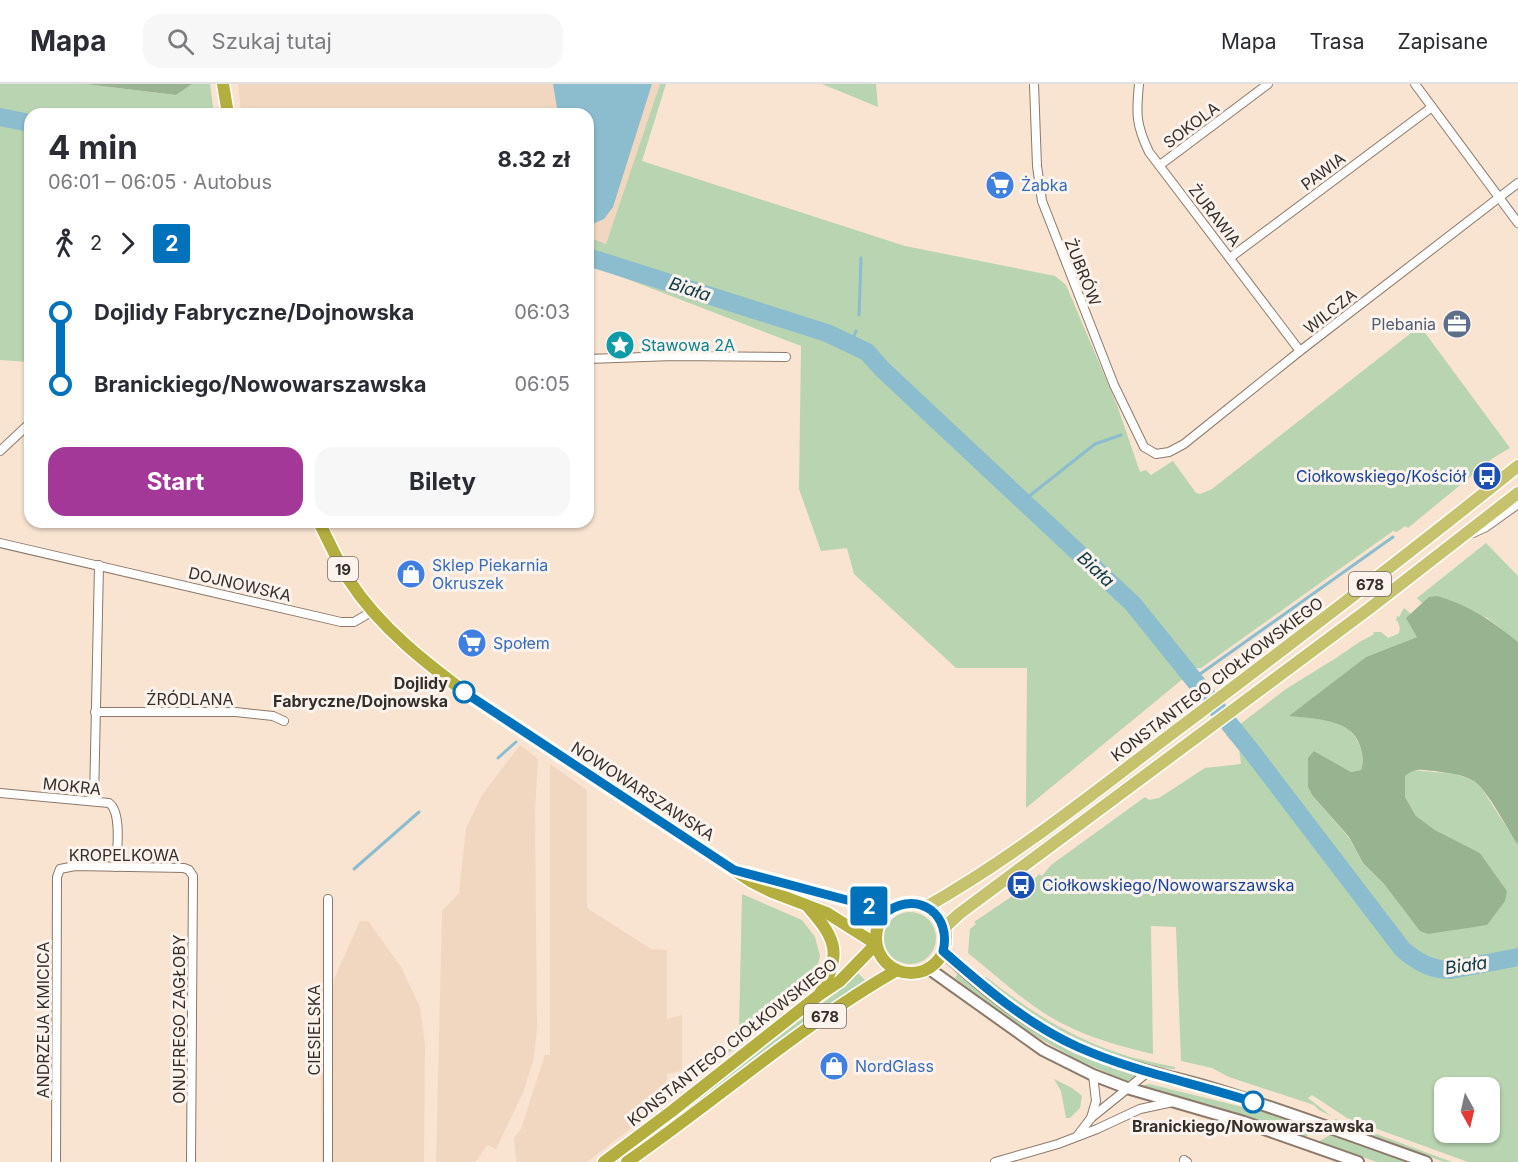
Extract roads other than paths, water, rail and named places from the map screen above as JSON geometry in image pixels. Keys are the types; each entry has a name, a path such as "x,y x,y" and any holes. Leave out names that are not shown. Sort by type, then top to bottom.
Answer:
{"highway":[{"path":"223,84 227,108"},
{"name":"19","path":"322,528 343,570 373,611"},
{"name":"NOWOWARSZAWSKA","path":"373,611 386,626 438,673 534,739 734,870 772,892 827,912 876,944"},
{"name":"NOWOWARSZAWSKA","path":"734,870 888,911"},
{"name":"19","path":"888,911 903,904 919,904 926,907"},
{"path":"807,905 823,924 833,945 833,964 819,995"},
{"path":"897,970 912,972 928,968 934,964 943,951 944,928 937,916 926,907"},
{"path":"876,944 878,926 888,911"},
{"name":"19","path":"876,944 883,959 897,970"},
{"name":"KONSTANTEGO CIOŁKOWSKIEGO","path":"604,1162 840,981 876,944"},
{"name":"KONSTANTEGO CIOŁKOWSKIEGO","path":"627,1162 823,1017 897,970"}],"main road":[{"name":"KONSTANTEGO CIOŁKOWSKIEGO","path":"926,907 991,868 1201,712 1326,618 1518,466"},
{"name":"KONSTANTEGO CIOŁKOWSKIEGO","path":"944,928 959,914 1212,726 1518,493"},
{"path":"1479,497 1485,496 1493,501 1493,512"},
{"path":"943,951 993,993 1042,1028 1095,1054 1148,1072 1210,1088 1426,1162"},
{"path":"928,968 1034,1044 1094,1075 1127,1088 1244,1122 1358,1162"}],"street":[{"name":"ŻUBRÓW","path":"1034,84 1037,166 1042,201 1114,385 1144,447 1156,454"},
{"name":"ŻURAWIA","path":"1139,84 1136,109 1139,130 1149,152 1231,257 1300,351"},
{"name":"SOKOLA","path":"1160,165 1268,84"},
{"path":"1415,84 1518,222"},
{"name":"PAWIA","path":"1231,257 1432,107"},
{"name":"WILCZA","path":"1156,454 1169,453 1184,444 1300,351 1518,183"},
{"path":"594,359 674,356 786,357"},
{"path":"0,451 24,429"},
{"path":"1458,539 1486,528 1518,504"},
{"name":"DOJNOWSKA","path":"0,543 341,622 354,622 373,611"},
{"path":"94,801 99,565"},
{"name":"ŹRÓDLANA","path":"95,712 236,712 273,716 284,721"},
{"name":"MOKRA","path":"0,792 109,803 117,815 116,867"},
{"name":"KROPELKOWA","path":"57,878 60,869 70,866 184,868 189,870 193,876"},
{"name":"ONUFREGO ZAGŁOBY","path":"191,1162 193,876"},
{"name":"ANDRZEJA KMICICA","path":"56,1162 57,878"},
{"name":"CIESIELSKA","path":"328,899 328,1162"},
{"path":"1078,1135 1091,1118 1148,1072"},
{"path":"1091,1118 1096,1101 1094,1075"},
{"path":"998,1162 1058,1144 1140,1109 1174,1102"}],"water":[{"path":"553,84 652,84 613,207 604,219 594,223 594,108 557,108"}],"waterway":[{"name":"Biała","path":"0,117 24,122"},
{"path":"859,315 861,258"},
{"name":"Biała","path":"594,259 827,333 867,352 882,369 1133,604 1252,752 1403,950 1425,965 1444,970 1518,957"},
{"path":"851,343 856,331"},
{"path":"1023,501 1095,444 1121,435"},
{"path":"1193,679 1393,537"},
{"path":"498,758 516,742"},
{"path":"354,869 419,812"}],"place":[{"name":"Żabka","path":"1000,185"},
{"name":"Plebania","path":"1457,324"},
{"name":"Stawowa 2A","path":"620,345"},
{"name":"Ciołkowskiego/Kościół","path":"1487,476"},
{"name":"Sklep Piekarnia Okruszek","path":"411,574"},
{"name":"Społem","path":"472,643"},
{"name":"Dojlidy Fabryczne/Dojnowska","path":"464,692"},
{"name":"Ciołkowskiego/Nowowarszawska","path":"1021,885"},
{"name":"NordGlass","path":"834,1066"},
{"name":"Branickiego/Nowowarszawska","path":"1253,1102"}]}
